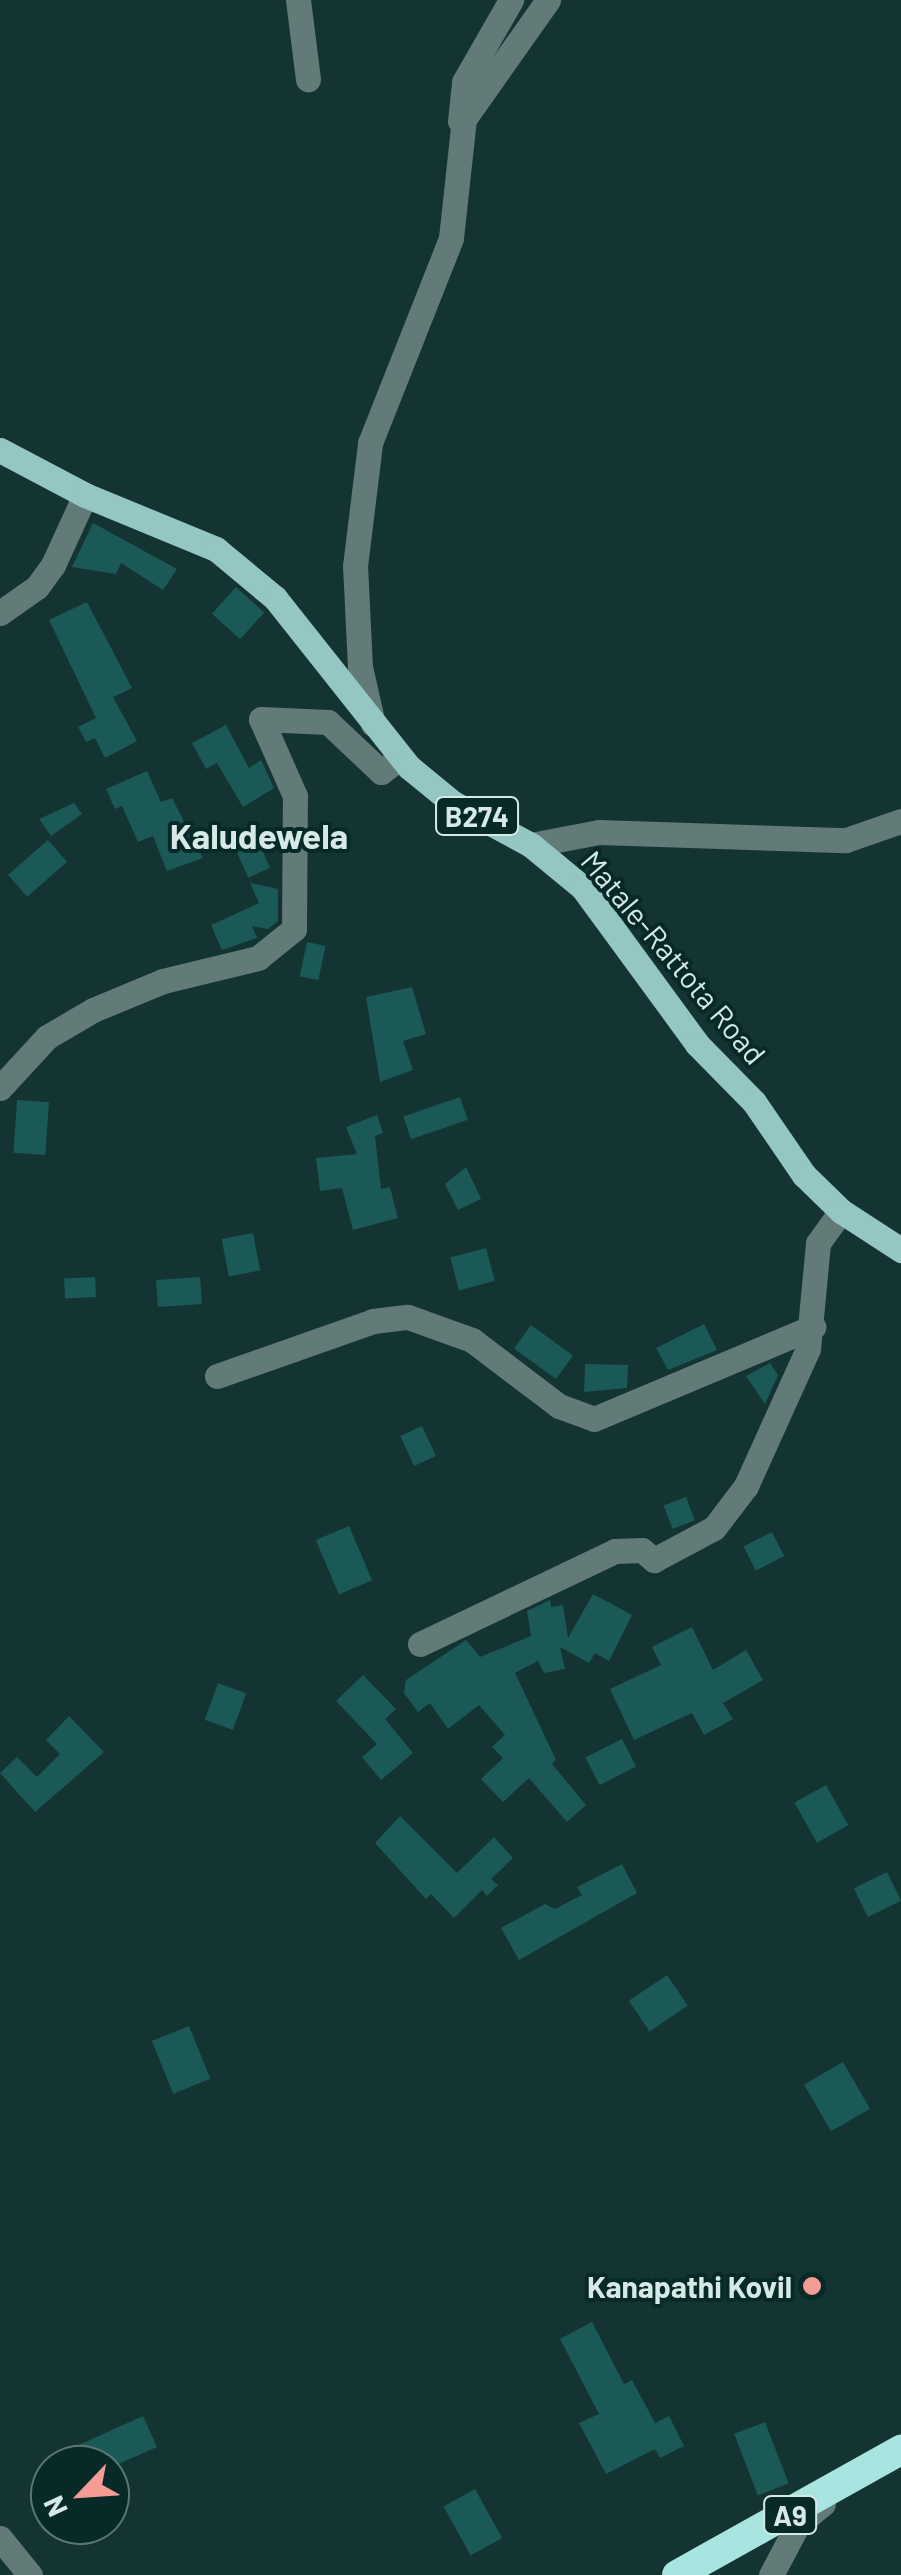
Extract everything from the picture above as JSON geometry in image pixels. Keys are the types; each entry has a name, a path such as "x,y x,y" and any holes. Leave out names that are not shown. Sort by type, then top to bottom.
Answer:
{"highway":[{"name":"A9","path":"677,2575 845,2485 901,2450"}],"main road":[{"name":"Matale-Rattota Road","path":"0,450 85,495 216,549 274,598 401,757 453,802 531,845 583,888 698,1044 754,1102 804,1175 841,1211 901,1250"}],"street":[{"path":"298,0 308,79"},
{"path":"375,729 360,667 356,605 366,466 451,238 463,130 458,103 464,82 510,0"},
{"path":"463,130 478,96 548,0"},
{"path":"0,613 53,566 85,495"},
{"path":"0,1088 47,1037 93,1010 163,981 258,958 294,928 296,796 262,719 328,722 375,770 401,757"},
{"path":"531,845 599,832 846,840 901,821"},
{"path":"420,1644 615,1551 642,1550 654,1560 714,1528 746,1486 813,1327 818,1242 841,1211"},
{"path":"217,1376 373,1321 408,1317 472,1340 558,1406 594,1419 813,1327"},
{"path":"771,2575 798,2524 845,2485"},
{"path":"0,2538 30,2575"}],"building":[{"path":"93,523 177,569 163,590 121,563 116,574 72,567"},
{"path":"236,587 264,612 240,639 212,614"},
{"path":"87,602 132,688 113,697 137,741 105,758 95,738 86,742 78,727 96,718 49,620"},
{"path":"226,725 249,768 261,760 274,788 243,807 217,763 206,769 192,743"},
{"path":"147,771 161,802 172,798 203,858 167,871 153,836 138,842 122,806 115,809 106,789"},
{"path":"74,803 82,814 51,836 39,819"},
{"path":"255,834 270,868 248,878 233,844"},
{"path":"48,840 67,862 27,897 8,875"},
{"path":"250,883 278,889 278,921 268,929 252,926 257,938 222,950 211,925 259,903"},
{"path":"307,942 326,946 318,980 300,976"},
{"path":"412,987 426,1034 403,1041 413,1070 380,1082 366,997"},
{"path":"460,1097 468,1120 411,1139 403,1117"},
{"path":"17,1100 49,1102 45,1155 13,1153"},
{"path":"377,1115 383,1133 375,1136 381,1189 390,1187 398,1218 353,1230 342,1188 320,1191 316,1158 357,1154 346,1127"},
{"path":"466,1167 481,1199 458,1210 445,1184"},
{"path":"253,1233 260,1270 229,1276 222,1239"},
{"path":"486,1248 495,1281 459,1290 450,1258"},
{"path":"95,1277 96,1297 65,1299 64,1279"},
{"path":"200,1277 202,1304 158,1307 156,1280"},
{"path":"704,1324 717,1350 668,1370 656,1348"},
{"path":"531,1325 573,1356 556,1379 514,1348"},
{"path":"770,1363 778,1375 765,1404 746,1376"},
{"path":"585,1364 628,1365 627,1388 584,1392"},
{"path":"422,1426 436,1456 414,1466 400,1436"},
{"path":"686,1497 695,1520 673,1529 664,1506"},
{"path":"349,1526 372,1580 339,1594 316,1540"},
{"path":"772,1532 784,1556 756,1571 743,1547"},
{"path":"593,1594 632,1615 609,1661 595,1653 589,1663 560,1647 565,1669 544,1673 538,1661 515,1673 556,1760 552,1764 586,1805 567,1822 529,1778 503,1802 481,1779 503,1758 492,1747 505,1735 479,1705 448,1729 430,1703 418,1712 404,1693 406,1680 466,1640 480,1657 531,1636 527,1611 550,1600 551,1607 563,1605 568,1638"},
{"path":"692,1627 713,1670 746,1650 763,1680 723,1703 733,1719 704,1735 692,1713 634,1740 610,1689 661,1665 652,1647"},
{"path":"363,1675 396,1709 385,1719 413,1753 381,1780 362,1757 377,1744 336,1701"},
{"path":"218,1683 246,1693 233,1730 205,1720"},
{"path":"69,1716 104,1752 35,1812 0,1773 17,1757 37,1777 60,1754 46,1740"},
{"path":"622,1739 636,1767 600,1785 585,1758"},
{"path":"826,1785 848,1825 817,1843 795,1802"},
{"path":"400,1816 457,1873 494,1837 513,1858 491,1879 498,1885 487,1896 482,1890 454,1918 431,1894 426,1899 375,1843"},
{"path":"622,1864 637,1893 519,1960 501,1928 545,1904 555,1909 582,1895 577,1887"},
{"path":"887,1872 901,1901 868,1917 854,1888"},
{"path":"667,1975 688,2006 650,2031 629,2001"},
{"path":"189,2026 210,2079 173,2094 152,2041"},
{"path":"843,2062 870,2109 831,2131 804,2084"},
{"path":"592,2322 624,2384 632,2380 655,2423 669,2416 684,2446 660,2458 655,2449 606,2474 579,2423 599,2414 560,2339"},
{"path":"143,2416 157,2447 130,2459 130,2445 79,2445"},
{"path":"765,2422 789,2484 758,2495 734,2434"},
{"path":"475,2489 502,2538 471,2555 444,2506"}],"place":[{"name":"Kanapathi Kovil","path":"812,2286"}],"district":[{"name":"Kaludewela","path":"259,835"}]}
